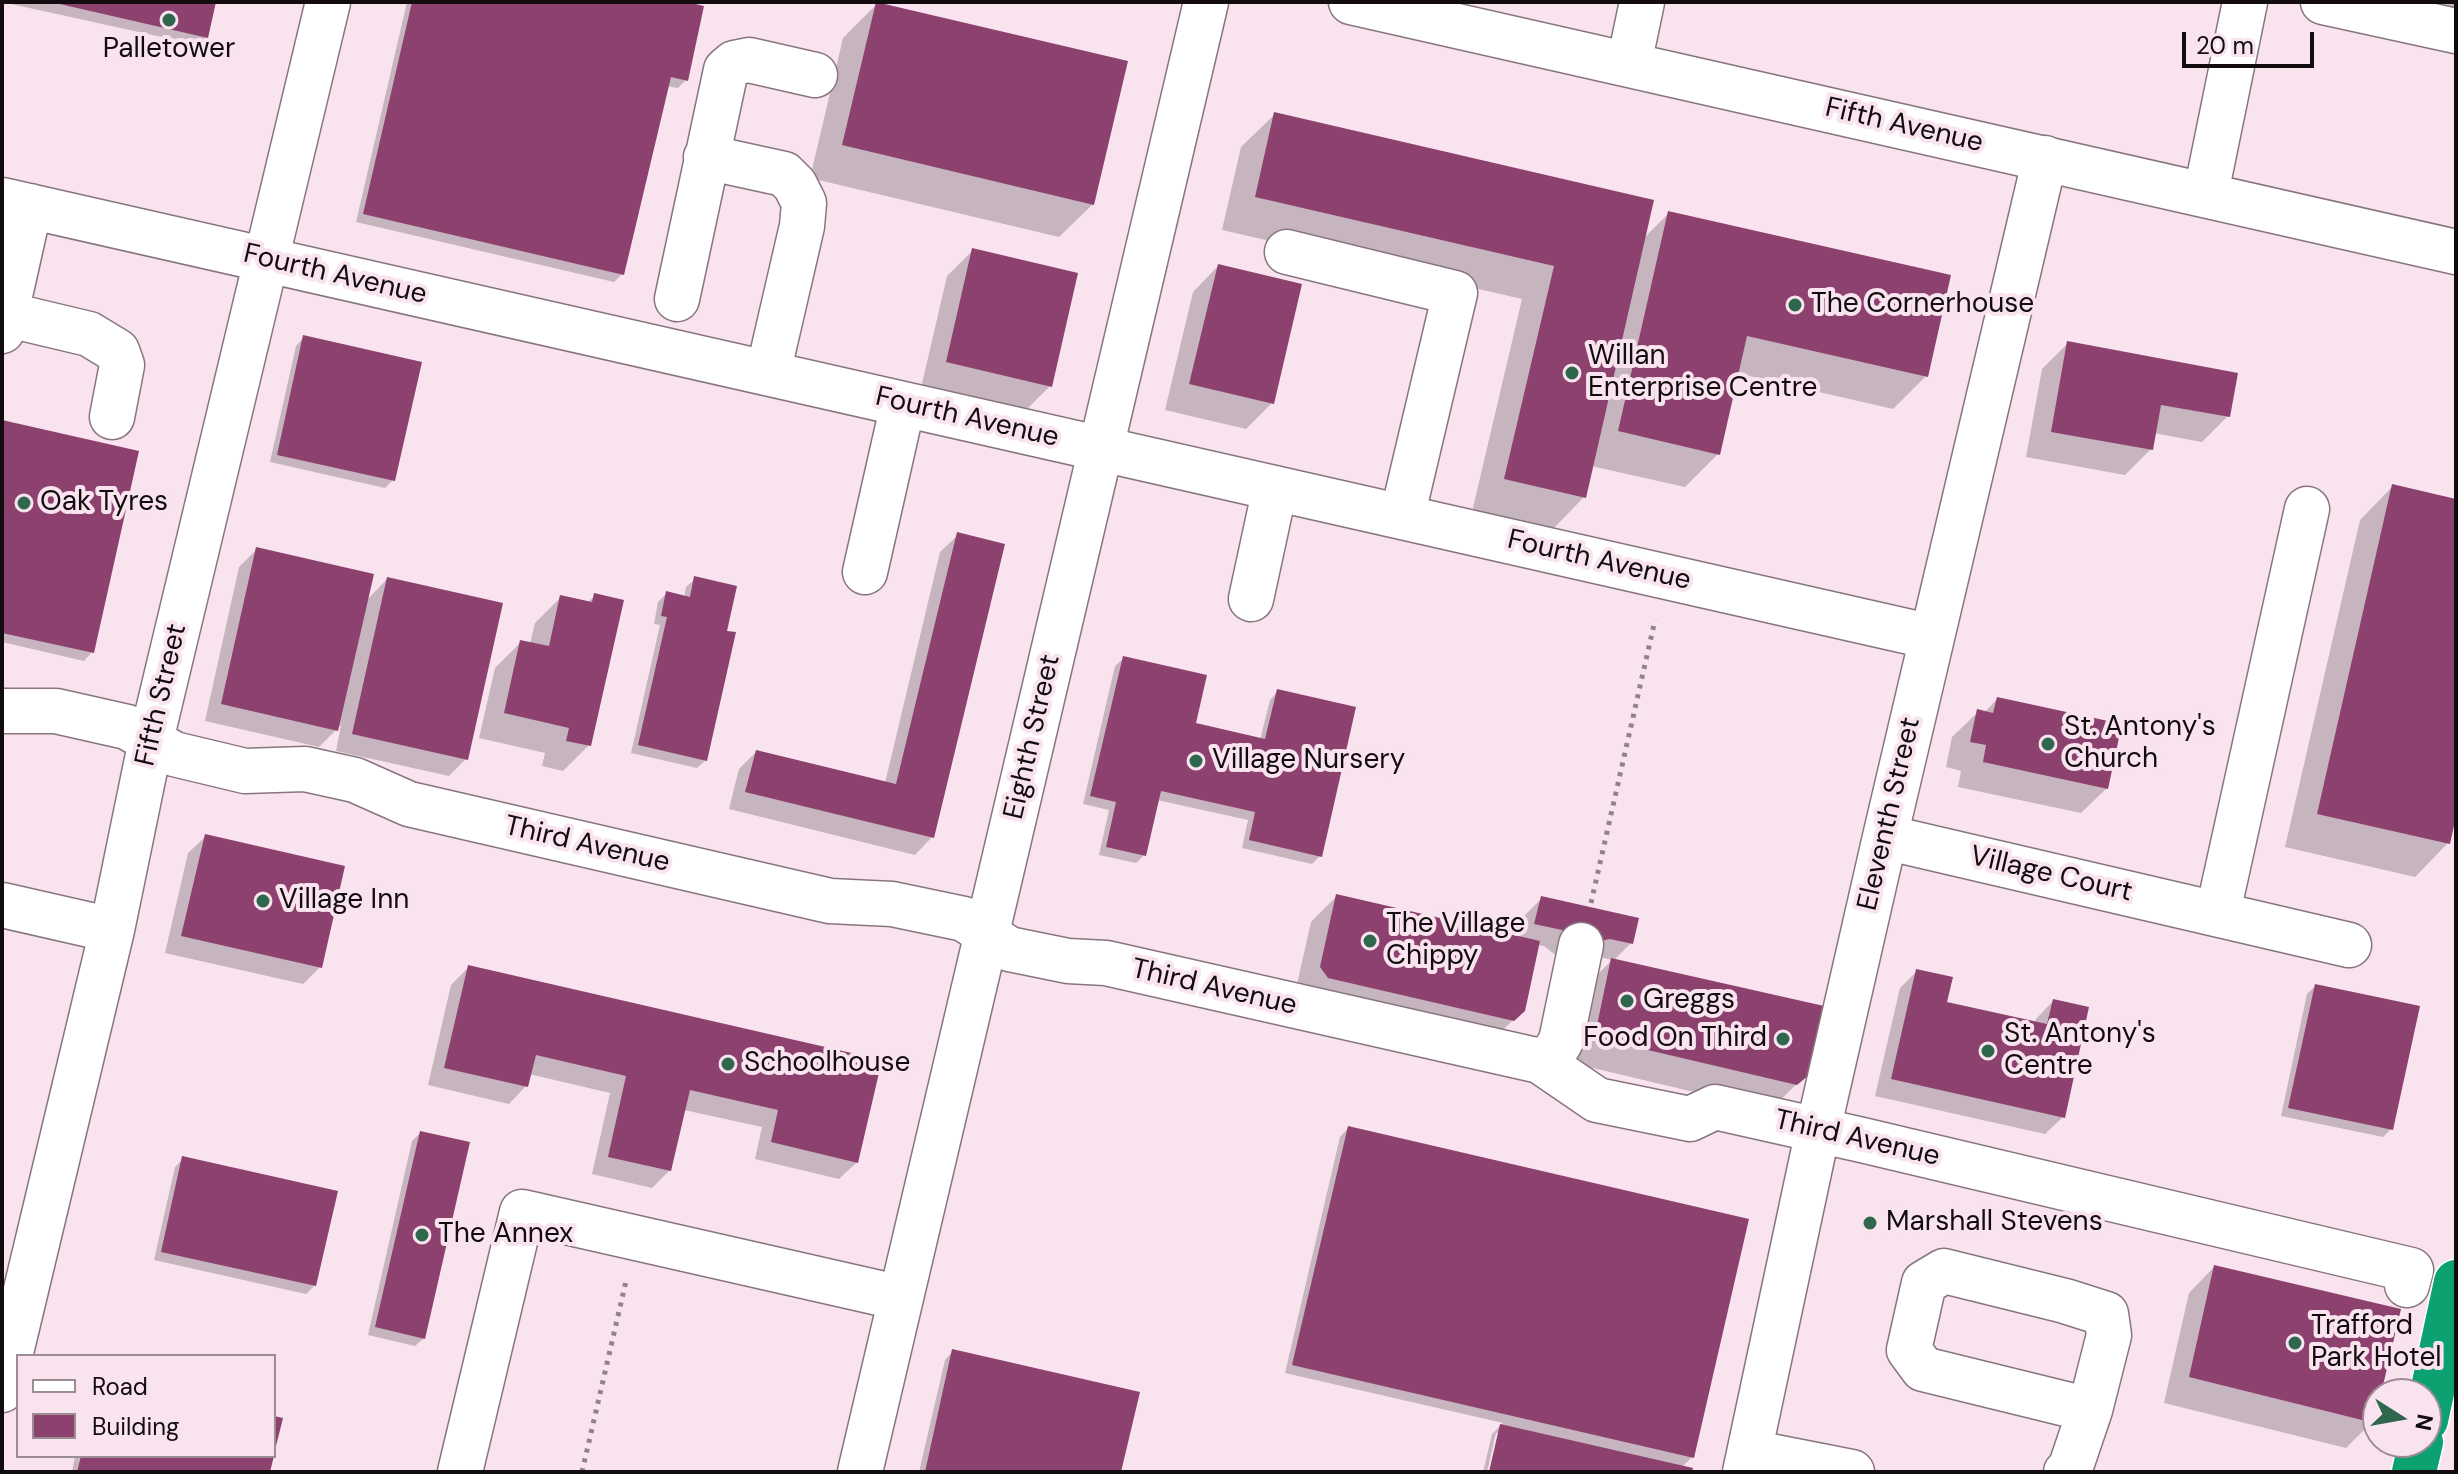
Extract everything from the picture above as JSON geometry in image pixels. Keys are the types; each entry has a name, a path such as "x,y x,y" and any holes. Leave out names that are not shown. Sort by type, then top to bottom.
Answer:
{"highway":[{"path":"2435,1378 2456,1282"}],"street":[{"name":"Fifth Street","path":"2,1390 112,930 151,740 328,2"},
{"name":"Eighth Street","path":"860,1472 1206,2"},
{"name":"Fifth Avenue","path":"1351,2 2456,252"},
{"path":"1629,64 1642,2"},
{"path":"2206,193 2245,2"},
{"path":"2323,2 2456,31"},
{"path":"677,299 726,70 734,63 749,60 815,75"},
{"path":"706,157 784,174 795,185 804,203 802,226 768,373"},
{"name":"Eleventh Street","path":"1747,1462 1818,1130 2045,158"},
{"name":"Fourth Avenue","path":"16,203 1932,637"},
{"path":"16,203 4,322 89,334 117,351 122,365 112,417"},
{"path":"1287,252 1455,293 1402,517"},
{"path":"865,572 903,404"},
{"path":"1251,599 1275,488"},
{"path":"2218,912 2307,509"},
{"name":"Third Avenue","path":"2,711 56,711 127,727 174,754 245,771 305,769 355,780 409,804 830,901 892,904 964,919 1009,949 1068,961 1106,963 1547,1064 1597,1100 1690,1119 1715,1107 1818,1130 2411,1270 2407,1285"},
{"name":"Village Court","path":"1885,837 2218,912 2349,945"},
{"path":"2,905 112,930"},
{"path":"1547,1064 1561,1041 1585,926"},
{"path":"460,1472 522,1212 901,1298"},
{"path":"2066,1472 2070,1469 2090,1410 2109,1335 2106,1314 1944,1271 1924,1283 1909,1350 1923,1369 2090,1410"},
{"path":"1747,1462 1852,1472"}],"path":[{"path":"1585,926 1665,576"},
{"path":"582,1472 636,1237"}],"building":[{"name":"Palletower","path":"51,2 216,2 208,38"},
{"path":"412,2 687,2 704,6 688,81 671,77 624,275 363,214"},
{"path":"876,2 1128,61 1094,205 842,145"},
{"name":"Willan Enterprise Centre","path":"1274,112 1654,200 1586,498 1504,479 1554,266 1255,197"},
{"name":"The Cornerhouse","path":"1668,211 1951,275 1928,377 1747,336 1720,455 1618,431"},
{"path":"972,248 1078,273 1052,387 946,362"},
{"path":"1218,264 1302,284 1274,404 1189,384"},
{"path":"303,335 422,362 395,481 277,455"},
{"path":"2067,341 2238,373 2230,417 2161,405 2153,450 2051,432"},
{"path":"2,420 139,451 94,653 2,633"},
{"path":"2392,484 2456,499 2456,816 2450,844 2317,814"},
{"path":"957,532 1005,544 934,838 745,792 756,750 896,784"},
{"path":"256,547 374,574 338,731 221,704"},
{"path":"694,576 737,586 727,631 736,632 707,761 638,745 667,617 661,616 666,591 690,597"},
{"path":"387,577 503,603 468,760 352,734"},
{"path":"594,593 624,600 591,746 566,741 569,728 504,713 520,640 549,646 560,595 592,602"},
{"path":"1123,656 1207,675 1196,723 1265,739 1277,689 1356,707 1322,857 1249,840 1255,812 1161,791 1146,856 1106,847 1116,802 1090,796"},
{"name":"St. Antony's Church","path":"1997,697 2122,724 2108,789 1983,762 1986,745 1970,742 1977,709 1993,713"},
{"name":"Village Inn","path":"205,834 345,866 322,968 181,936"},
{"path":"1336,894 1540,941 1525,1011 1514,1021 1328,978 1320,967"},
{"path":"1541,896 1639,918 1633,944 1610,939 1581,945 1562,930 1534,924"},
{"path":"1611,958 1824,1006 1809,1075 1797,1085 1601,1039 1596,1030"},
{"name":"Schoolhouse","path":"468,965 882,1060 858,1163 771,1142 778,1110 690,1090 671,1171 608,1157 626,1076 536,1055 528,1087 444,1068"},
{"name":"St. Antony's Centre","path":"1916,969 1953,977 1947,1002 2047,1024 2053,999 2089,1007 2065,1118 1891,1079"},
{"path":"2315,984 2420,1006 2393,1130 2288,1108"},
{"path":"1348,1126 1749,1219 1694,1458 1292,1365"},
{"name":"The Annex","path":"420,1131 470,1142 425,1339 375,1327"},
{"path":"182,1156 338,1191 316,1286 161,1252"},
{"name":"Trafford Park Hotel","path":"2214,1265 2401,1309 2385,1378 2362,1378 2362,1420 2189,1377"},
{"path":"952,1349 1140,1392 1121,1472 925,1472"},
{"path":"276,1416 283,1418 276,1446"},
{"path":"1500,1424 1693,1468 1692,1472 1489,1472"},
{"path":"80,1458 274,1458 270,1472 77,1472"}],"place":[{"name":"Palletower","path":"169,20"},
{"name":"The Cornerhouse","path":"1795,305"},
{"name":"Willan Enterprise Centre","path":"1572,373"},
{"name":"Oak Tyres","path":"24,503"},
{"name":"St. Antony's Church","path":"2048,744"},
{"name":"Village Nursery","path":"1196,761"},
{"name":"Village Inn","path":"263,901"},
{"name":"The Village Chippy","path":"1370,941"},
{"name":"Greggs","path":"1627,1001"},
{"name":"Food On Third","path":"1783,1039"},
{"name":"St. Antony's Centre","path":"1988,1051"},
{"name":"Schoolhouse","path":"728,1064"},
{"name":"Marshall Stevens","path":"1870,1223"},
{"name":"The Annex","path":"422,1235"},
{"name":"Trafford Park Hotel","path":"2295,1343"}]}
